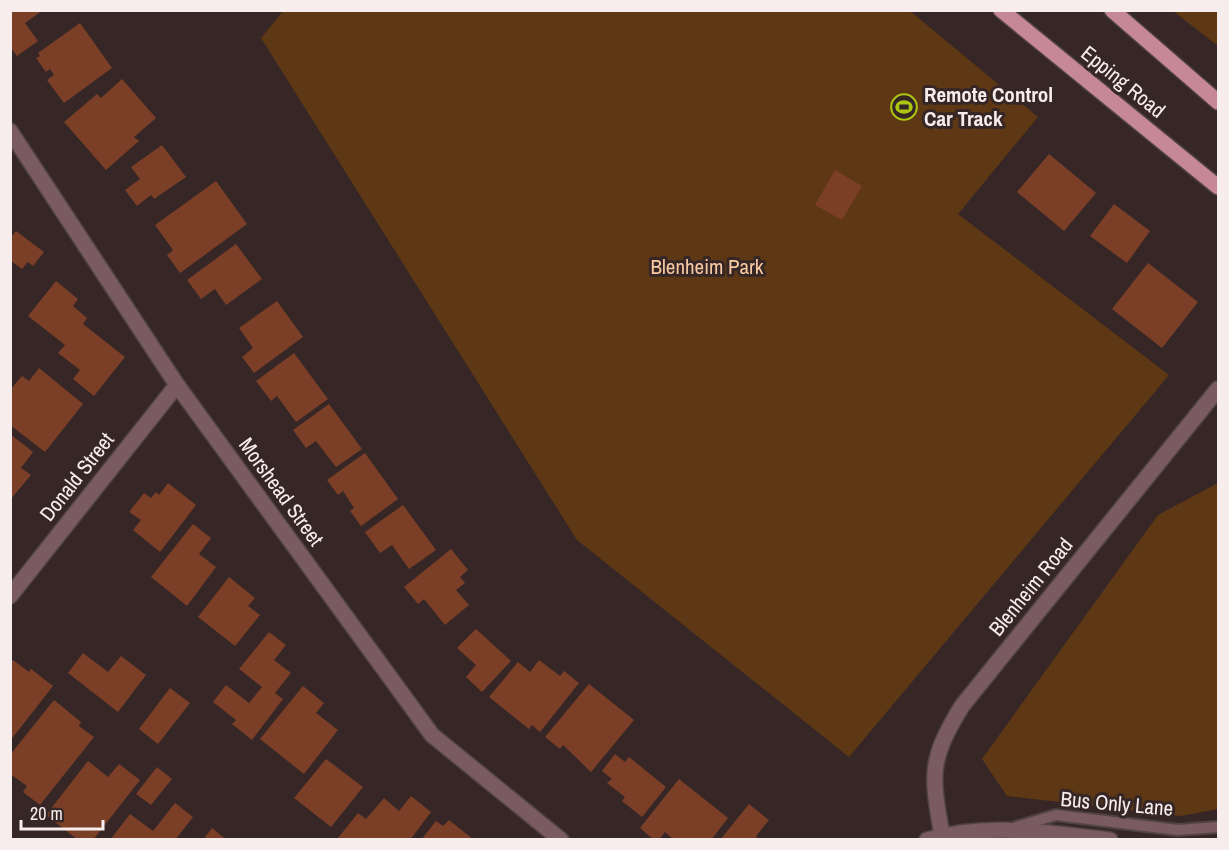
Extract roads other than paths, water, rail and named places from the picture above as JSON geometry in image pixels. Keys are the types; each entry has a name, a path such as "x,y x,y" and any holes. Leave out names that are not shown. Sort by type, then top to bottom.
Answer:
{"main road":[{"name":"Epping Road","path":"1001,10 1218,187"},
{"path":"1112,10 1218,102"}],"street":[{"name":"Morshead Street","path":"10,131 177,385 432,735 561,840"},
{"name":"Donald Street","path":"10,596 177,385"},
{"name":"Blenheim Road","path":"942,835 934,792 935,762 941,740 962,706 1218,389"},
{"path":"927,840 942,835 1013,828 1110,840"}],"lane":[{"name":"Bus Only Lane","path":"1013,828 1056,815 1178,830 1218,827"}],"place":[{"name":"Remote Control Car Track","path":"904,107"}],"park label":[{"name":"Blenheim Park","path":"707,267"}]}
